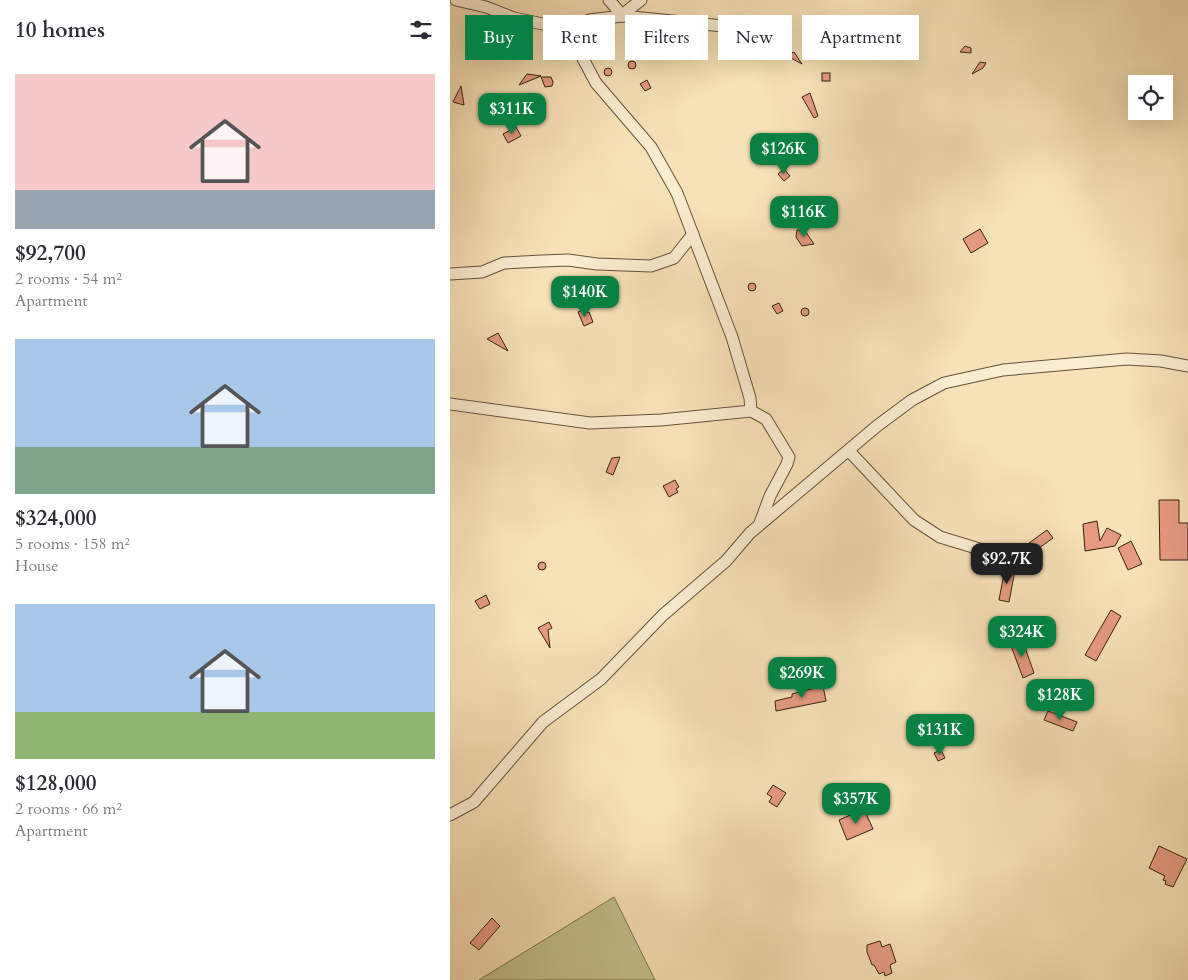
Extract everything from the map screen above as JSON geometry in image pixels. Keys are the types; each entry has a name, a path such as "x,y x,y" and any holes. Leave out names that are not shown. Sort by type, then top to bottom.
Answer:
{"street":[{"path":"456,0 486,7 514,18 543,24"},
{"path":"609,0 622,15 641,0"},
{"path":"615,17 718,26"},
{"path":"584,60 596,83 652,147 663,165 693,234 732,337 750,398 751,411"},
{"path":"450,274 482,272 504,263 542,261 568,260 597,264 652,266 674,258 693,234"},
{"path":"450,816 474,802 543,722 601,679 663,615 726,561 760,523 849,451 876,426 912,400 944,382 1003,370 1127,359 1161,361 1188,366"},
{"path":"450,404 590,424 662,420 722,412 751,411 766,419 789,457 770,496 760,523"},
{"path":"849,451 914,520 940,537 1022,562"}],"shaded area":[{"path":"614,897 655,980 479,980"}],"building":[{"path":"965,46 971,48 971,53 960,52"},
{"path":"794,52 802,64 792,59 792,53"},
{"path":"632,61 636,65 632,69 628,65"},
{"path":"980,62 986,63 983,68 972,74"},
{"path":"608,68 612,72 608,76 604,72"},
{"path":"822,73 830,73 830,81 822,81"},
{"path":"527,74 541,76 519,85"},
{"path":"541,77 551,77 552,86 545,87"},
{"path":"647,80 651,88 645,91 640,84"},
{"path":"461,86 464,105 453,102"},
{"path":"810,93 818,116 814,118 802,97"},
{"path":"491,97 495,97 498,102 497,106 491,107 488,104 488,100"},
{"path":"516,127 521,136 508,143 503,134"},
{"path":"784,169 790,176 784,181 778,174"},
{"path":"808,199 815,202 811,209 805,206"},
{"path":"980,229 988,243 971,253 963,239"},
{"path":"797,230 805,231 814,244 802,246 796,237"},
{"path":"752,283 756,287 752,291 748,287"},
{"path":"779,303 783,311 777,314 772,306"},
{"path":"805,308 809,312 805,316 801,312"},
{"path":"584,309 586,313 589,312 593,322 584,326 578,312"},
{"path":"498,333 508,351 487,339"},
{"path":"620,457 613,475 606,472 612,458"},
{"path":"675,480 679,487 676,489 678,492 669,497 663,486"},
{"path":"1159,500 1179,500 1179,523 1188,523 1188,560 1160,560"},
{"path":"1097,521 1100,541 1107,528 1121,535 1115,546 1085,551 1083,524"},
{"path":"1047,530 1053,538 1035,551 1029,543"},
{"path":"1131,541 1142,564 1128,570 1118,548"},
{"path":"542,562 546,566 542,570 538,566"},
{"path":"1005,568 1015,570 1009,602 999,600"},
{"path":"486,595 490,604 480,609 475,601"},
{"path":"1111,610 1121,616 1096,661 1085,655"},
{"path":"549,622 552,628 548,630 550,648 538,628"},
{"path":"1022,639 1034,673 1023,678 1010,643"},
{"path":"823,686 826,701 776,711 775,701 792,697 792,694"},
{"path":"1040,690 1046,703 1036,707 1031,694"},
{"path":"1048,711 1077,722 1073,731 1044,720"},
{"path":"941,750 945,758 938,761 934,753"},
{"path":"773,785 786,793 777,807 769,802 772,797 767,794"},
{"path":"864,809 873,829 847,840 839,820"},
{"path":"1159,846 1187,859 1173,887 1165,884 1166,881 1163,880 1165,876 1149,868"},
{"path":"492,918 500,926 479,950 470,943"},
{"path":"880,941 882,947 890,944 896,962 890,965 892,973 885,976 884,972 879,974 874,965 872,965 867,952 867,945"}]}
